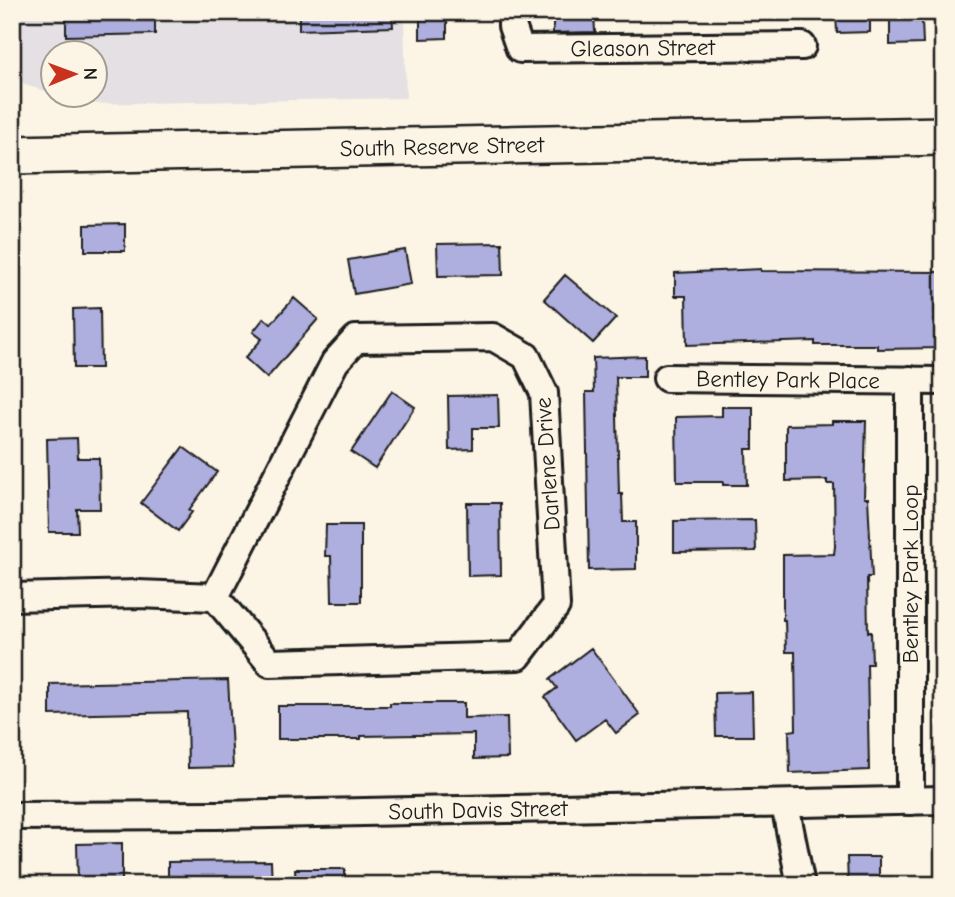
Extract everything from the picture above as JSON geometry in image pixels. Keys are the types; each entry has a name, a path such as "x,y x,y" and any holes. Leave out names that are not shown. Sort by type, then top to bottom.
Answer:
{"highway":[{"name":"South Reserve Street","path":"12,155 943,136"}],"street":[{"name":"Gleason Street","path":"512,12 512,26 520,49 802,46"},
{"name":"Darlene Drive","path":"493,337 526,356 544,393 556,606 518,656 270,663 215,597 335,362 356,339 493,337"},
{"name":"Bentley Park Place","path":"667,378 910,380"},
{"path":"910,380 943,381"},
{"name":"Bentley Park Loop","path":"910,380 910,801"},
{"path":"12,597 138,594 215,597"},
{"name":"South Davis Street","path":"12,816 785,805 943,800"},
{"path":"785,805 801,885"}],"shaded area":[{"path":"12,12 404,12 406,98 108,104 108,38 38,38 38,89 25,85 12,69"}],"building":[{"path":"66,12 155,12 155,34 66,36"},
{"path":"299,12 392,12 393,27 299,30"},
{"path":"420,12 447,12 447,38 420,39"},
{"path":"553,12 594,12 595,32 553,33"},
{"path":"836,12 870,12 870,32 837,33"},
{"path":"890,20 922,20 923,44 890,45"},
{"path":"125,224 125,251 85,251 85,225"},
{"path":"502,243 503,275 438,276 437,244"},
{"path":"405,250 411,284 354,294 348,260"},
{"path":"761,269 943,272 943,348 877,349 877,345 815,345 815,341 687,345 686,296 675,296 675,273"},
{"path":"565,275 616,318 593,343 544,299"},
{"path":"294,298 318,319 267,378 245,358 262,339 253,332 264,318 271,324"},
{"path":"100,308 101,368 74,368 73,309"},
{"path":"645,356 645,377 616,377 619,494 622,494 623,522 636,522 636,569 589,570 586,392 594,392 593,358"},
{"path":"392,391 415,407 375,468 351,452"},
{"path":"498,395 499,428 473,428 473,449 449,450 448,396"},
{"path":"722,407 753,407 753,449 746,449 747,485 677,482 676,417 722,416"},
{"path":"832,421 866,421 864,498 868,498 872,577 867,577 868,632 871,632 872,664 867,664 869,770 790,773 789,731 796,730 795,652 786,652 783,555 834,554 835,546 834,484 827,484 827,480 786,481 786,425 832,424"},
{"path":"77,438 78,458 99,458 100,509 77,509 78,532 49,532 47,439"},
{"path":"183,447 217,472 189,510 192,512 178,531 141,503"},
{"path":"467,503 500,503 501,575 468,576"},
{"path":"755,520 756,551 674,552 674,521"},
{"path":"326,525 361,525 361,602 332,602 331,556 325,556"},
{"path":"591,648 640,715 616,733 605,719 576,740 545,697 557,688 550,679"},
{"path":"228,680 233,767 188,768 187,712 50,715 50,684"},
{"path":"752,692 753,736 716,736 715,693"},
{"path":"390,703 464,703 464,718 507,717 508,758 474,759 474,734 361,736 361,739 278,739 278,706 390,706"},
{"path":"122,843 122,885 78,885 77,844"},
{"path":"847,857 879,857 879,885 848,885"},
{"path":"271,861 272,885 168,885 168,862"},
{"path":"295,869 345,869 345,885 296,885"}]}
